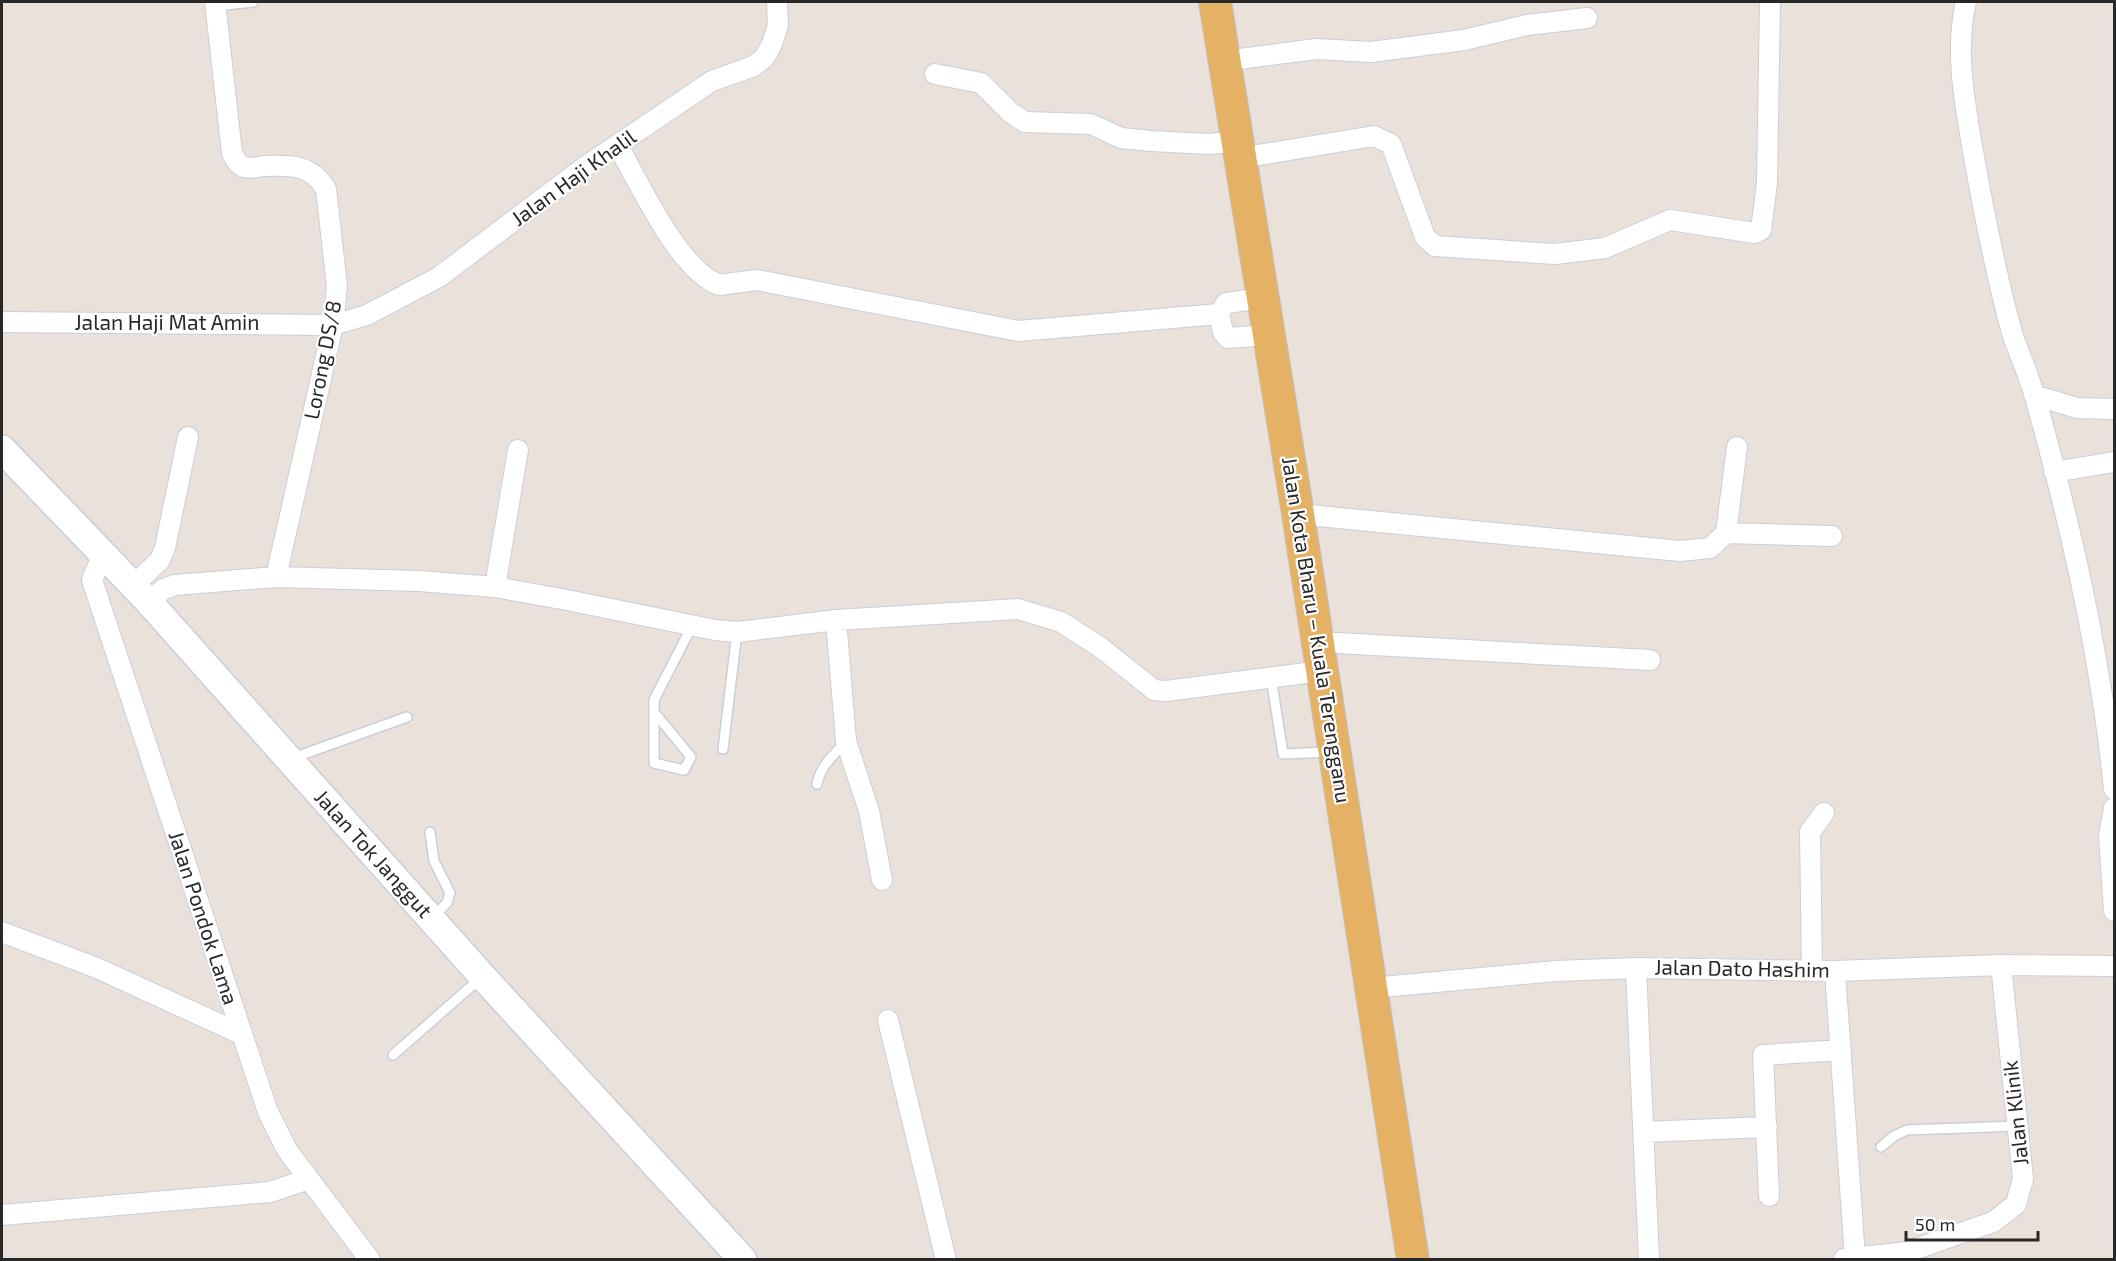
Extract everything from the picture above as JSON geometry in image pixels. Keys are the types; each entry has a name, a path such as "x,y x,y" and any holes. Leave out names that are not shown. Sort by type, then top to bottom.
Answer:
{"main road":[{"name":"Jalan Kota Bharu – Kuala Terengganu","path":"1215,2 1298,514 1413,1260"},
{"name":"Jalan Tok Janggut","path":"2,449 64,511 141,594 483,977 743,1260"}],"street":[{"name":"Jalan Haji Khalil","path":"333,325 367,315 439,277 586,166 712,81 754,66 764,58 772,44 778,26 777,2"},
{"path":"936,74 981,83 1011,113 1025,122 1091,124 1121,138 1209,144 1239,150 1374,136 1391,144 1425,237 1435,246 1555,254 1595,250 1625,240 1670,220 1755,233 1761,230 1767,183 1770,2"},
{"path":"1966,2 1961,30 1964,91 1990,246 2013,336 2034,395 2054,472 2106,705 2115,789"},
{"name":"Lorong DS/8","path":"215,4 232,153 238,163 245,167 289,165 305,168 319,177 326,189 338,286 333,325 276,577"},
{"path":"1224,61 1316,49 1371,52 1464,40 1527,25 1587,18"},
{"path":"618,146 678,248 694,268 719,285 757,280 1018,331 1219,314"},
{"path":"1263,298 1227,303 1219,314 1222,332 1228,338 1269,334"},
{"name":"Jalan Haji Mat Amin","path":"2,322 333,325"},
{"path":"2034,395 2077,408 2115,409"},
{"path":"141,594 165,548 188,437"},
{"path":"1298,514 1680,551 1710,548 1726,533 1737,447"},
{"path":"495,588 518,450"},
{"path":"2054,472 2115,462"},
{"path":"1726,533 1832,536"},
{"name":"Jalan Pondok Lama","path":"103,555 92,580 240,1034 268,1112 287,1150 370,1260"},
{"path":"141,594 175,585 276,577 418,581 495,588 692,626 737,632 836,620 1018,609 1039,613 1061,622 1100,647 1154,690 1166,691 1271,676 1320,657 1650,660"},
{"path":"836,620 846,741 868,812 882,880"},
{"path":"2115,808 2109,836 2115,911"},
{"path":"1812,971 1810,832 1824,813"},
{"path":"2,932 97,968 240,1034"},
{"name":"Jalan Dato Hashim","path":"1371,988 1556,971 1636,968 1835,971 2001,965 2115,966"},
{"name":"Jalan Klinik","path":"1849,1259 1907,1256 1993,1222 2016,1204 2023,1179 2001,965"},
{"path":"1636,968 1649,1260"},
{"path":"1835,971 1841,1050 1849,1259"},
{"path":"888,1020 946,1260"},
{"path":"1769,1196 1763,1055 1841,1050"},
{"path":"1644,1132 1767,1127"},
{"path":"2,1215 270,1192 309,1179"}],"lane":[{"path":"215,4 253,2"},
{"path":"654,712 691,757 684,770 654,763 654,712 654,700 692,626"},
{"path":"723,749 737,632"},
{"path":"1271,676 1283,754 1334,751"},
{"path":"292,764 304,754 407,717"},
{"path":"817,784 825,762 835,755 846,741"},
{"path":"430,832 434,861 450,893 447,903 431,919"},
{"path":"393,1054 483,977"},
{"path":"1881,1147 1894,1136 1907,1131 2018,1126"}]}
